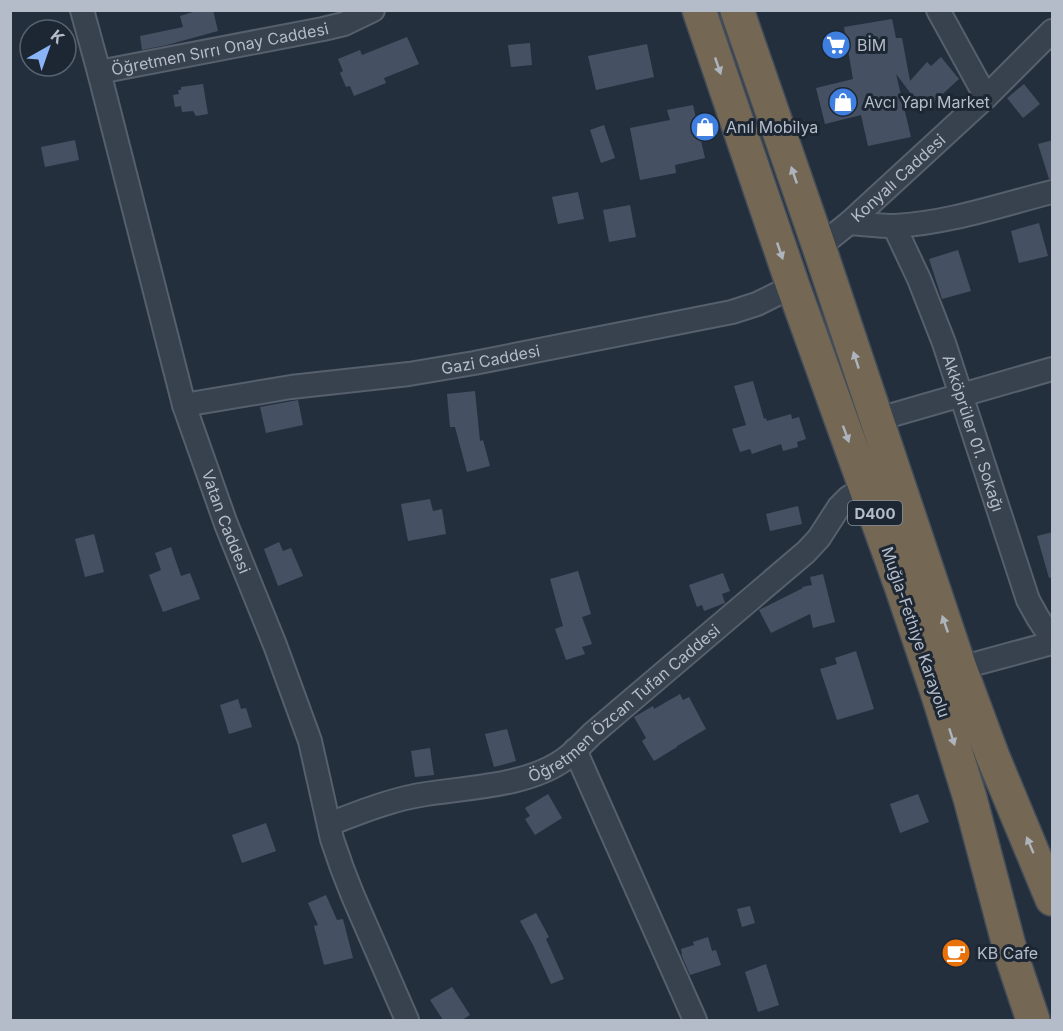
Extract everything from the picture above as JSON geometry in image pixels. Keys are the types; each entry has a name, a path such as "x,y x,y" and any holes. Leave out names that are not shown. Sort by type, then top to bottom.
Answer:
{"highway":[{"name":"Muğla-Fethiye Karayolu","path":"699,10 954,744 1012,957 1033,1020"},
{"name":"Muğla-Fethiye Karayolu","path":"737,10 960,668 993,757 1053,899"}],"street":[{"name":"Vatan Caddesi","path":"82,10 184,405 226,524 303,721 332,839 353,897 407,1020"},
{"name":"Öğretmen Sırrı Onay Caddesi","path":"99,72 323,29 344,24 373,10"},
{"path":"938,10 986,97"},
{"name":"Konyalı Caddesi","path":"819,247 849,223 986,97 1053,31"},
{"path":"849,223 894,226 958,217 1053,192"},
{"name":"Akköprüler 01. Sokağı","path":"894,226 931,308 951,362 1028,600 1053,641"},
{"name":"Gazi Caddesi","path":"184,405 291,387 409,374 611,337 732,312 757,304 793,286"},
{"path":"876,420 1053,369"},
{"name":"Öğretmen Özcan Tufan Caddesi","path":"329,824 388,802 425,794 492,785 533,774 564,760 806,552 819,538 838,507 865,487"},
{"path":"960,668 1053,641"},
{"path":"575,750 695,1020"}],"building":[{"path":"199,10 213,10 218,31 142,50 140,36 183,27 180,16"},
{"path":"892,19 896,38 902,38 910,81 927,62 931,66 941,57 959,79 924,111 896,74 911,137 868,146 861,115 825,124 816,88 853,79 844,27"},
{"path":"407,37 419,64 384,78 386,83 354,96 350,86 346,87 340,73 343,71 338,59 360,50 362,55"},
{"path":"530,43 532,65 511,67 508,45"},
{"path":"647,44 654,77 596,90 588,56"},
{"path":"203,84 208,114 196,116 193,111 182,112 181,106 175,107 173,95 179,94 178,90 181,90 181,87"},
{"path":"1024,84 1040,104 1023,118 1007,98"},
{"path":"693,105 705,158 675,165 676,173 640,180 630,128 670,120 667,110"},
{"path":"604,125 615,158 601,163 590,130"},
{"path":"75,140 79,160 45,167 41,147"},
{"path":"1053,140 1053,179 1049,179 1038,144"},
{"path":"578,192 584,219 558,224 552,197"},
{"path":"630,205 636,237 609,242 603,210"},
{"path":"1039,223 1048,256 1019,263 1011,231"},
{"path":"958,250 971,291 942,299 929,259"},
{"path":"753,381 764,419 766,418 767,421 791,414 792,419 799,417 806,439 797,442 798,447 783,451 781,444 752,454 750,449 740,452 732,429 746,425 734,386"},
{"path":"475,391 480,441 483,440 490,466 467,472 455,427 450,427 447,394"},
{"path":"298,400 303,425 266,433 260,407"},
{"path":"430,499 433,511 442,509 446,534 408,541 401,504"},
{"path":"798,506 802,524 770,531 766,514"},
{"path":"1053,532 1053,577 1049,578 1037,536"},
{"path":"94,534 104,572 85,577 75,539"},
{"path":"279,542 283,551 291,548 303,576 278,586 264,549"},
{"path":"171,547 181,576 190,573 200,599 163,612 149,575 161,570 155,553"},
{"path":"578,571 591,614 582,617 592,644 582,647 585,654 566,660 555,629 563,626 550,579"},
{"path":"723,573 730,591 722,594 725,603 704,611 702,605 697,607 689,585"},
{"path":"823,574 835,622 813,628 810,614 771,633 759,610 802,587 812,585 810,577"},
{"path":"856,651 874,709 837,720 820,669 837,664 835,658"},
{"path":"680,694 683,700 689,697 706,729 654,761 642,741 646,738 634,717"},
{"path":"238,699 241,709 246,708 252,727 229,734 220,705"},
{"path":"507,729 516,761 494,767 485,734"},
{"path":"430,748 434,775 415,777 411,751"},
{"path":"548,794 562,818 535,835 525,819 530,816 525,808"},
{"path":"918,794 929,822 900,833 890,804"},
{"path":"266,823 276,851 242,863 232,835"},
{"path":"326,895 337,920 343,919 353,958 324,965 314,926 318,925 308,903"},
{"path":"750,906 755,923 742,927 737,909"},
{"path":"536,913 549,937 546,939 564,979 551,984 520,921"},
{"path":"708,937 712,951 716,950 721,965 690,975 681,949"},
{"path":"766,964 779,1005 758,1012 745,972"},
{"path":"452,987 470,1015 462,1020 443,1020 430,1000"}],"place":[{"name":"BİM","path":"836,45"},
{"name":"Avcı Yapı Market","path":"843,102"},
{"name":"Anıl Mobilya","path":"705,127"},
{"name":"KB Cafe","path":"956,953"}]}
